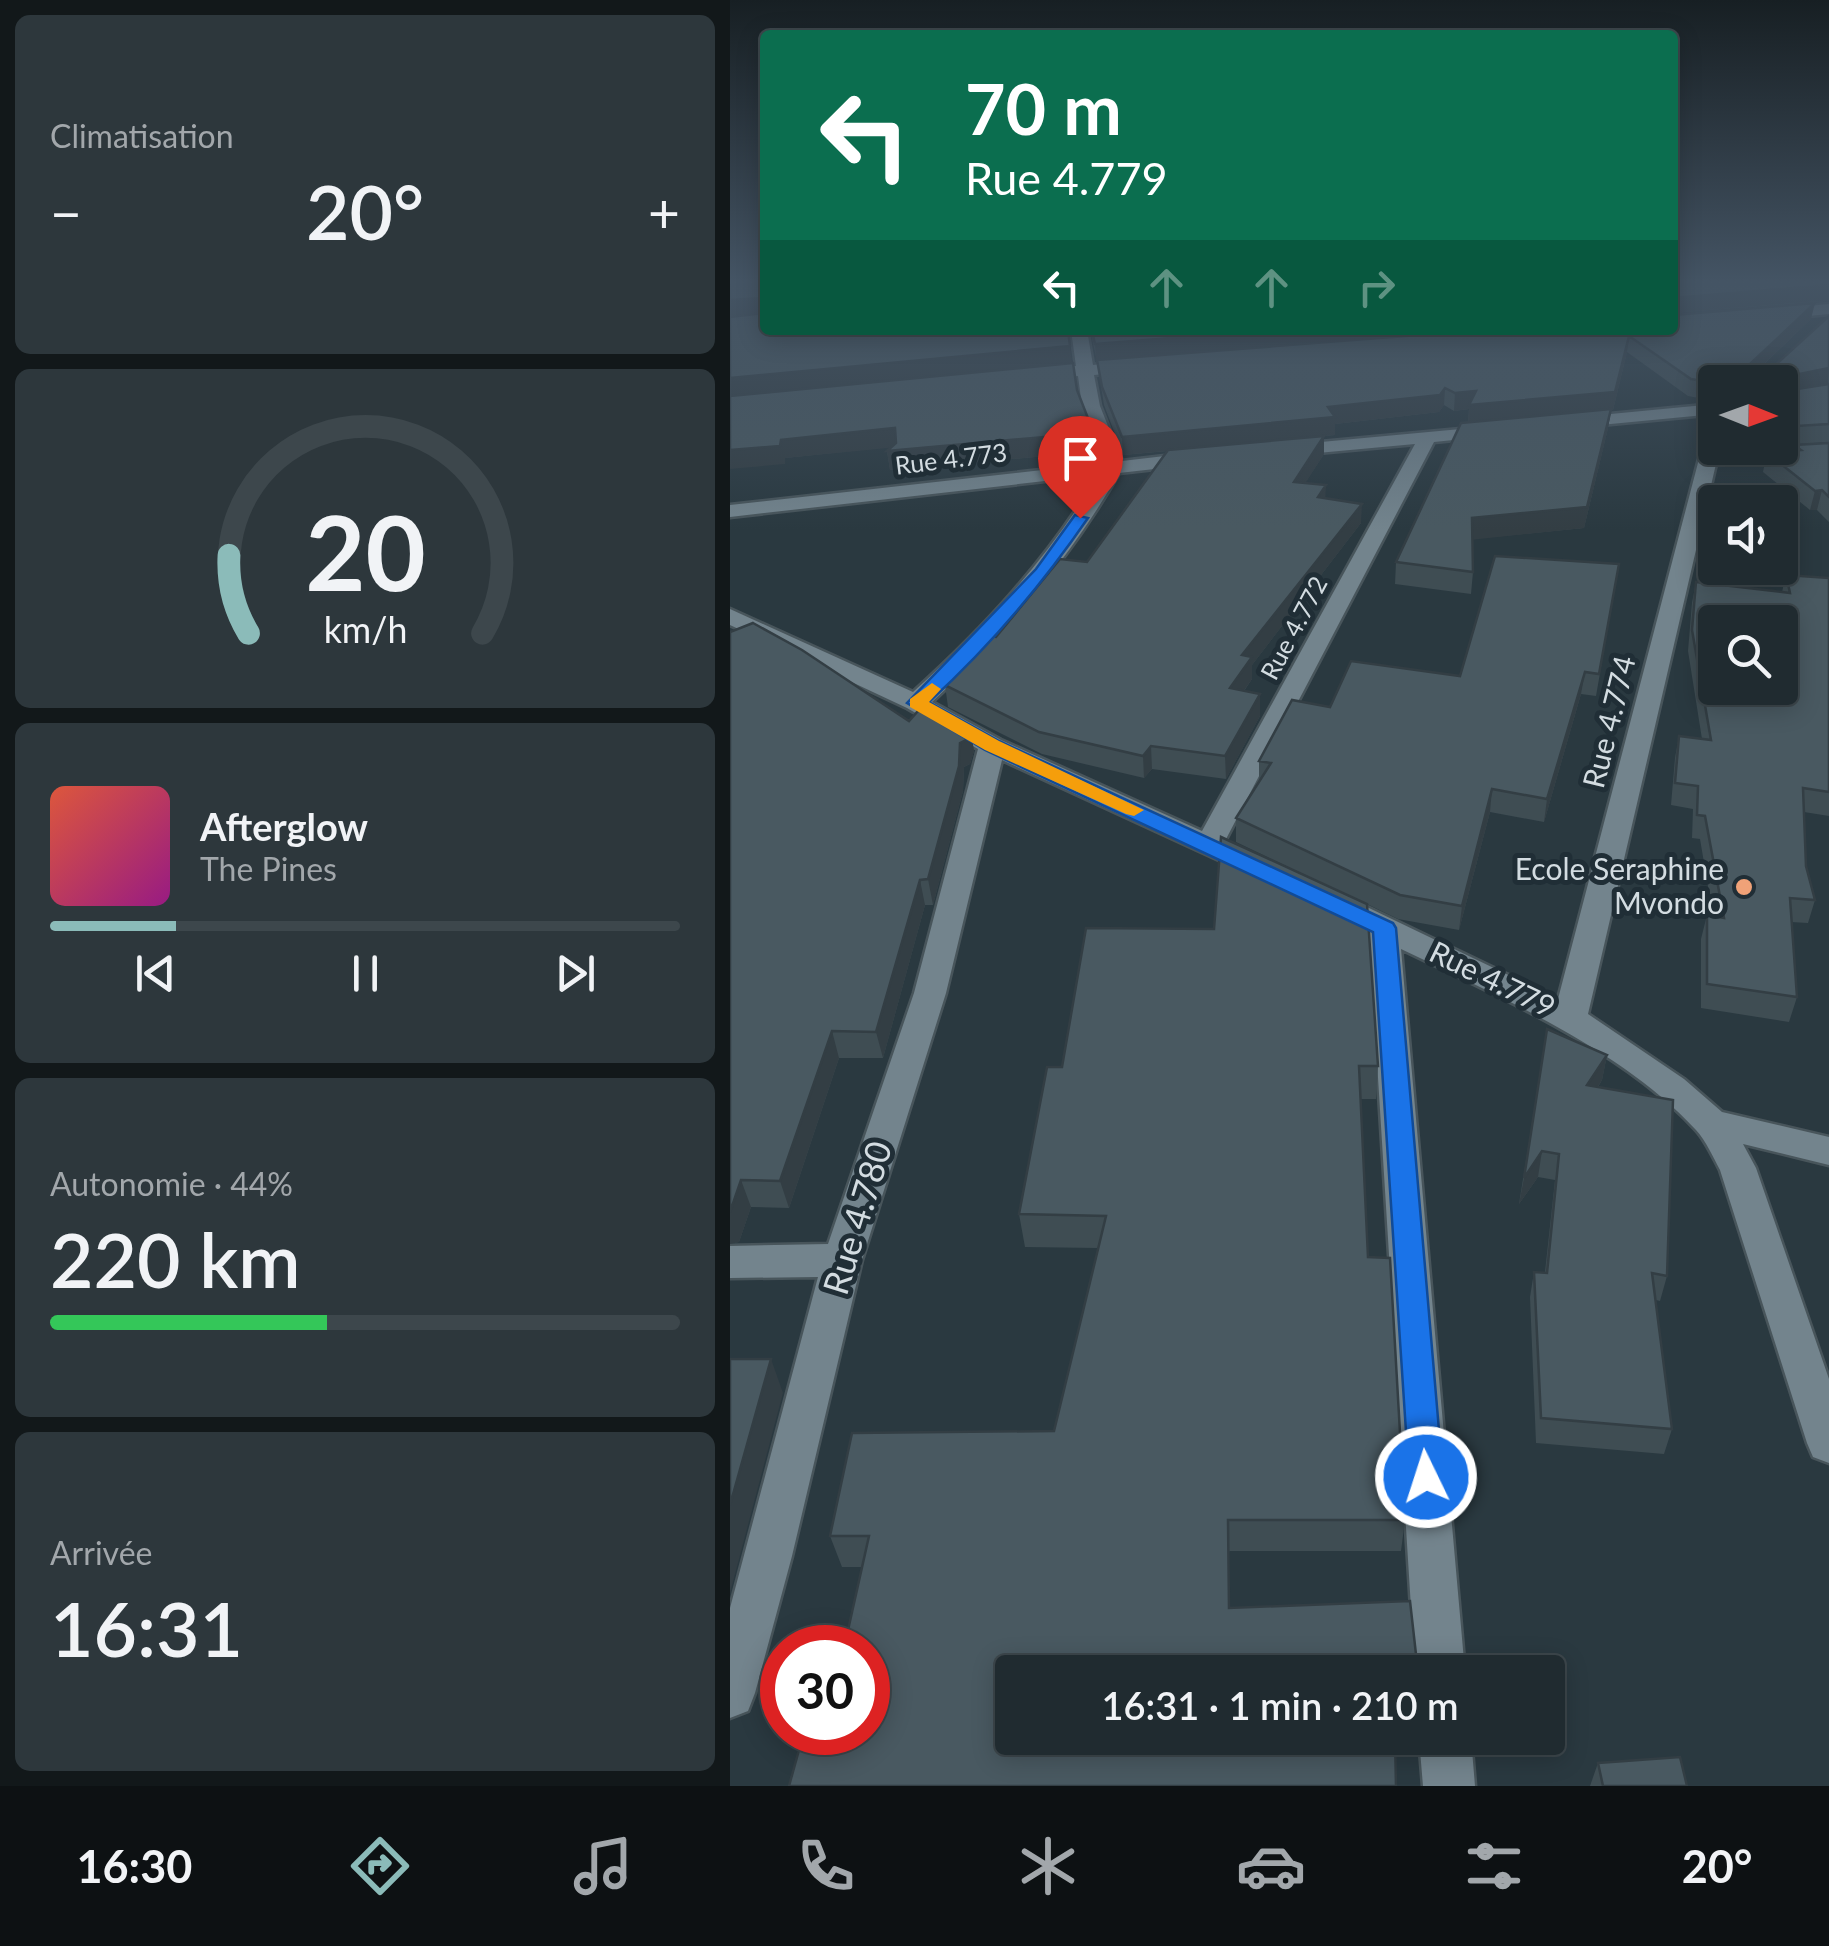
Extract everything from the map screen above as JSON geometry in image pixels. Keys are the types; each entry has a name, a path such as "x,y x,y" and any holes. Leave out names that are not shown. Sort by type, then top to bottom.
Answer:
{"street":[{"path":"916,703 952,671 1042,572 1114,465 1091,406 1086,363"},
{"path":"1028,376 1146,366"},
{"path":"1270,452 1698,410"},
{"name":"Rue 4.772","path":"1209,844 1427,438"},
{"path":"1798,452 1829,452"},
{"name":"Rue 4.773","path":"730,511 1212,457"},
{"name":"Rue 4.774","path":"1570,1018 1708,465"},
{"name":"Rue 4.779","path":"730,616 916,703 992,746 1209,844 1570,1018 1672,1088 1711,1123 1738,1168 1829,1444"},
{"name":"Rue 4.780","path":"730,1693 769,1556 842,1260 930,993 992,746"},
{"path":"1384,928 1439,1655"},
{"path":"1711,1123 1829,1151"},
{"path":"730,1262 842,1260"},
{"path":"1446,1755 1449,1786"}],"building":[{"path":"730,363 886,363 730,378"},
{"path":"1073,363 1077,390 1096,439 1048,445 1044,437 887,451 896,443 895,428 781,440 780,446 730,450 730,396"},
{"path":"1098,363 1622,363 1615,392 1469,405 1476,391 1455,393 1445,388 1440,395 1328,407 1335,417 1122,437 1102,387"},
{"path":"1668,363 1751,363 1698,365 1698,380"},
{"path":"1829,363 1829,368 1798,374 1798,365 1775,365"},
{"path":"1829,384 1829,424 1798,426 1798,389"},
{"path":"1611,409 1587,507 1472,518 1473,572 1396,562 1461,423"},
{"path":"1324,436 1294,482 1326,485 1318,497 1362,504 1242,655 1252,657 1230,688 1260,694 1225,756 1151,746 1143,756 1039,732 945,685 990,636 996,637 1060,559 1087,562 1168,450"},
{"path":"1829,443 1829,497 1782,465 1798,465 1798,445"},
{"path":"1495,556 1619,564 1599,674 1585,672 1547,799 1492,789 1462,906 1400,895 1236,818 1271,763 1259,761 1292,700 1330,707 1351,661 1460,676"},
{"name":"Ecole Seraphine Mvondo","path":"1798,576 1829,578 1829,792 1803,788 1806,866 1815,900 1790,898 1797,997 1707,984 1707,915 1724,918 1705,816 1697,815 1698,786 1675,783 1679,736 1711,740 1705,705 1798,705 1798,605 1698,605 1698,665 1692,630 1696,582 1790,593 1788,585 1798,585"},
{"path":"753,623 802,650 909,721 926,702 970,727 966,740 960,743 959,766 928,879 920,880 876,1032 832,1031 780,1181 741,1180 730,1212 730,632"},
{"path":"1221,837 1367,904 1378,1066 1359,1066 1368,1257 1390,1258 1405,1520 1228,1520 1229,1608 1410,1601 1416,1655 995,1655 995,1755 1395,1755 1396,1786 789,1786 798,1755 890,1755 890,1625 849,1625 869,1536 830,1536 852,1433 1054,1431 1106,1216 1019,1214 1047,1067 1062,1067 1086,928 1214,929"},
{"path":"1547,1029 1607,1055 1587,1085 1673,1100 1667,1276 1652,1273 1672,1429 1541,1418 1534,1272 1547,1273 1559,1154 1542,1151 1524,1178"},
{"path":"730,1359 771,1359 730,1505"},
{"path":"1680,1757 1687,1786 1603,1786 1598,1763"}],"slow traffic":[{"path":"932,689 916,703 992,746 1134,810"}],"place":[{"name":"Ecole Seraphine Mvondo","path":"1744,887"}],"route":[{"path":"1080,518 1042,572 952,671 916,703 992,746 1384,928 1426,1477"}]}
